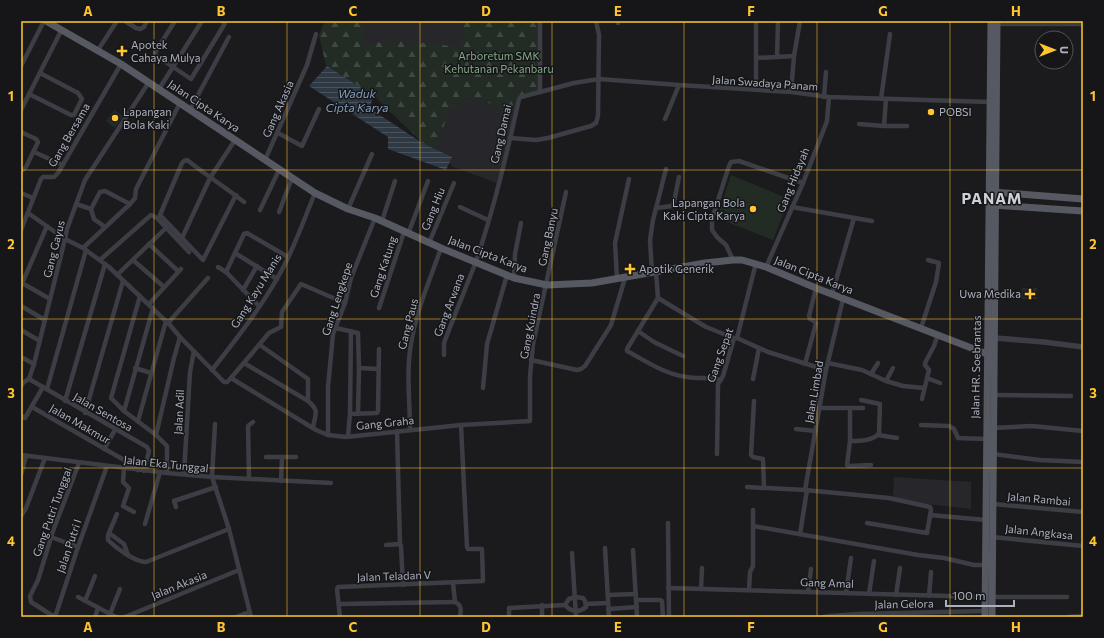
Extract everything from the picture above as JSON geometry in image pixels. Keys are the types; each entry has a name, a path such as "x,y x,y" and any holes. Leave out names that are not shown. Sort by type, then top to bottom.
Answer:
{"main road":[{"name":"Jalan Cipta Karya","path":"45,21 62,29 121,64 315,193 348,209 378,220 475,263 511,276 547,285 592,283 705,263 733,260 756,263 843,299 938,334 987,354"},
{"name":"Jalan HR. Soebrantas","path":"992,192 990,102 995,22"},
{"name":"Jalan HR. Soebrantas","path":"985,614 989,597 993,504 993,454 989,437 993,428 995,338 992,192 995,22"},
{"path":"992,192 1083,200"},
{"name":"Jalan HR. Soebrantas","path":"992,205 987,354 989,437 986,520 986,565 992,617"},
{"path":"992,205 1083,211"}],"street":[{"path":"21,66 45,21"},
{"path":"98,50 117,21"},
{"path":"125,21 140,29 144,27 147,21"},
{"path":"175,21 155,54 156,57 173,66 189,78 192,78 224,25 222,21"},
{"path":"159,89 202,21"},
{"path":"540,21 540,92"},
{"path":"510,138 536,140 548,138 591,126 596,123 598,116 599,35 596,21"},
{"path":"756,21 756,90"},
{"path":"777,57 778,21"},
{"path":"791,92 794,56 800,21"},
{"path":"995,22 1083,24"},
{"path":"21,110 62,29"},
{"name":"Gang Akasia","path":"265,160 307,65 316,34"},
{"path":"884,126 883,99 890,34"},
{"path":"190,110 229,37"},
{"path":"756,58 794,56"},
{"name":"Gang Bersama","path":"21,230 41,179 43,177 54,177 63,166 121,64"},
{"name":"Gang Hidayah","path":"766,267 803,183 827,121 826,72"},
{"path":"29,94 71,115 74,115 76,112 82,99 81,96 40,73"},
{"name":"Jalan Swadaya Panam","path":"540,92 574,83 599,79 791,92 826,97 990,102"},
{"name":"Gang Gayus","path":"29,379 66,239 67,229 85,180 149,82"},
{"path":"665,119 679,85"},
{"name":"Gang Damai","path":"475,263 510,138 519,99 521,97 540,92"},
{"path":"21,416 25,418 45,388 84,249 135,198 136,189 180,103"},
{"path":"278,132 302,146 319,109"},
{"path":"859,124 907,126"},
{"path":"21,132 38,140 38,145 26,167 21,170"},
{"path":"182,238 210,178 235,140"},
{"path":"34,152 63,166"},
{"path":"348,209 372,154"},
{"path":"236,195 204,259 201,259 160,215 182,163 187,160 210,178 236,195 244,202"},
{"path":"733,260 726,245 712,230 712,219 729,166 732,162 739,161 803,183"},
{"path":"666,169 650,240 658,298 627,351 673,374 687,378 710,378 721,380"},
{"path":"260,210 279,170"},
{"path":"656,208 672,206 679,177"},
{"path":"279,212 292,178"},
{"path":"616,279 615,243 629,179"},
{"name":"Gang Lengkepe","path":"328,435 328,387 333,334 345,303 351,278 395,181"},
{"name":"Gang Katung","path":"379,308 406,233 428,181"},
{"name":"Gang Hiu","path":"429,243 454,183"},
{"path":"105,227 94,220 91,209 100,192 105,191 130,204"},
{"name":"Gang Banyu","path":"547,285 566,192"},
{"name":"Gang Kayu Manis","path":"212,370 247,325 277,279 315,193"},
{"path":"21,194 33,198"},
{"path":"76,204 91,209"},
{"path":"460,207 488,220"},
{"path":"792,207 872,221"},
{"path":"28,213 105,264 153,308 212,370"},
{"path":"100,260 149,216 153,215 189,252"},
{"path":"832,294 854,218"},
{"path":"483,388 487,344 511,276 521,223"},
{"path":"46,226 22,285 50,299"},
{"path":"117,275 166,228"},
{"path":"226,272 244,234 247,233 288,257"},
{"path":"148,304 179,270 149,244"},
{"name":"Gang Paus","path":"410,430 409,358 411,344 420,308 441,248"},
{"path":"235,253 277,279"},
{"path":"132,260 164,287"},
{"path":"921,328 936,282 939,263 928,260"},
{"name":"Gang Arwana","path":"444,355 444,343 475,263"},
{"name":"Gang Sepat","path":"717,454 718,384 723,376 735,338 756,263"},
{"path":"65,400 105,264"},
{"path":"243,290 257,266"},
{"path":"218,268 226,272 259,306"},
{"path":"138,421 167,322 208,278"},
{"path":"531,360 577,370 585,366 604,338 610,325 625,278"},
{"path":"85,413 124,281"},
{"path":"231,378 269,333 281,327 282,312 301,284 345,303"},
{"name":"Gang Kuindra","path":"461,425 530,421 530,376 533,344 547,285"},
{"path":"805,364 816,324 809,316 816,288"},
{"path":"140,296 111,396 112,401 156,435 167,446 167,473"},
{"path":"658,298 706,327 759,348 826,370"},
{"name":"Jalan Limbad","path":"800,534 819,408 826,370 843,299"},
{"path":"21,306 45,320"},
{"path":"124,411 153,308"},
{"path":"336,328 358,333 358,414"},
{"path":"21,330 40,341"},
{"path":"348,436 350,414 351,331"},
{"path":"638,331 654,342 683,356"},
{"path":"922,399 929,368 925,365 925,363 934,346 938,334"},
{"path":"156,435 180,337"},
{"path":"995,338 1083,347"},
{"path":"260,345 308,379 308,401"},
{"path":"753,379 759,348"},
{"path":"350,414 373,413 378,411 379,349"},
{"name":"Jalan Adil","path":"184,474 190,372 194,351"},
{"path":"21,357 34,364"},
{"path":"244,363 308,401 315,407 316,411 313,428"},
{"path":"828,363 862,370 886,381 903,386 924,388"},
{"path":"872,374 878,363"},
{"path":"135,368 151,373"},
{"path":"359,368 378,369"},
{"path":"886,381 893,368"},
{"name":"Gang Graha","path":"212,370 224,382 227,382 231,378 321,433 328,435 348,436 461,425"},
{"path":"927,378 940,383"},
{"path":"21,386 29,379"},
{"name":"Jalan Sentosa","path":"29,379 149,449 144,471"},
{"path":"994,395 1071,396"},
{"path":"861,400 880,404 878,435"},
{"path":"754,401 751,455 753,457 763,459 764,488"},
{"name":"Jalan Makmur","path":"32,407 131,464 138,470"},
{"path":"819,408 863,408"},
{"path":"850,408 850,441 847,466 871,465"},
{"path":"249,478 248,426 253,422"},
{"path":"215,424 212,477 331,483"},
{"name":"Jalan Teladan V","path":"340,617 336,589 338,587 482,582 484,580 482,549 468,549 467,547 461,425"},
{"path":"921,425 949,426 954,429 958,438 989,437"},
{"path":"993,428 1032,426 1083,431"},
{"path":"796,429 816,430"},
{"path":"104,449 115,430"},
{"path":"397,431 400,544 403,585"},
{"path":"850,441 861,441 878,435 897,438"},
{"path":"993,454 1040,460 1083,462"},
{"path":"21,475 24,456"},
{"name":"Jalan Eka Tunggal","path":"24,456 144,471 212,477 229,529 250,614"},
{"path":"266,457 296,457"},
{"path":"21,516 26,508 45,458"},
{"path":"281,481 282,458"},
{"name":"Gang Putri Tunggal","path":"41,608 31,602 30,596 38,580 51,537 79,463"},
{"name":"Jalan Putri I","path":"41,608 53,616 56,614 107,466"},
{"path":"124,468 123,482 129,488 123,506 134,512"},
{"path":"145,524 160,472"},
{"path":"176,507 174,501 216,487"},
{"path":"747,487 806,490 889,498 930,507 927,533 868,523"},
{"name":"Jalan Rambai","path":"993,504 1083,512"},
{"path":"748,590 750,572 753,566 753,510"},
{"path":"117,514 109,533 108,540 134,559 146,562 229,529"},
{"path":"930,515 986,520"},
{"path":"668,523 669,617"},
{"path":"753,526 918,555 944,558 974,565 986,565"},
{"path":"109,533 124,544 128,554"},
{"path":"51,537 78,547"},
{"name":"Jalan Angkasa","path":"992,537 1083,546"},
{"path":"386,545 400,544"},
{"path":"606,548 609,617"},
{"path":"633,550 637,617"},
{"path":"572,553 576,614"},
{"path":"846,593 851,558"},
{"path":"869,594 874,561"},
{"path":"701,589 702,568"},
{"path":"896,595 900,568"},
{"path":"808,592 810,569"},
{"name":"Jalan Akasia","path":"125,617 239,570"},
{"path":"929,596 931,572"},
{"path":"86,601 95,576"},
{"path":"453,583 455,602"},
{"name":"Gang Amal","path":"668,588 929,596 1068,597"},
{"path":"110,614 120,590"},
{"path":"608,595 636,594"},
{"path":"78,596 116,617"},
{"path":"565,605 569,599 575,597 583,598 586,604"},
{"path":"636,600 662,601 663,617"},
{"path":"339,604 455,602 461,607 460,617"},
{"path":"586,604 608,603"},
{"path":"576,614 586,607 586,604"},
{"path":"509,617 509,608 542,605 565,605 576,614"},
{"path":"542,605 542,617"},
{"path":"608,609 637,607"},
{"path":"95,617 98,608"},
{"path":"236,617 250,614"},
{"name":"Jalan Gelora","path":"824,617 985,614"},
{"path":"1068,617 1083,616"}],"shaded area":[{"name":"Arboretum SMK Kehutanan Pekanbaru","path":"325,21 540,21 497,183 453,167 437,150 424,144 374,96 326,65 319,35"},
{"name":"Uwa Medika","path":"1022,288 1037,288 1037,299 1022,299"},
{"path":"894,477 971,482 971,509 918,503 893,497"}],"green space":[{"name":"Arboretum SMK Kehutanan Pekanbaru","path":"325,21 364,21 364,45 400,42 425,43 461,48 464,21 540,21 540,92 519,99 507,112 479,98 449,108 437,150 424,144 374,96 326,65 319,35"},
{"name":"Lapangan Bola Kaki","path":"114,110 123,116 115,128 106,121"},
{"name":"Lapangan Bola Kaki Cipta Karya","path":"731,175 789,199 773,240 717,218"}],"water":[{"name":"Waduk Cipta Karya","path":"327,66 374,96 369,108 424,144 452,157 446,170 388,149 388,137 309,86"}],"place":[{"name":"Apotek Cahaya Mulya","path":"122,51"},
{"name":"POBSI","path":"931,112"},
{"name":"Lapangan Bola Kaki","path":"115,118"},
{"name":"Lapangan Bola Kaki Cipta Karya","path":"753,209"},
{"name":"Apotik Generik","path":"630,269"},
{"name":"Uwa Medika","path":"1030,294"}],"district":[{"name":"PANAM","path":"992,199"}]}
